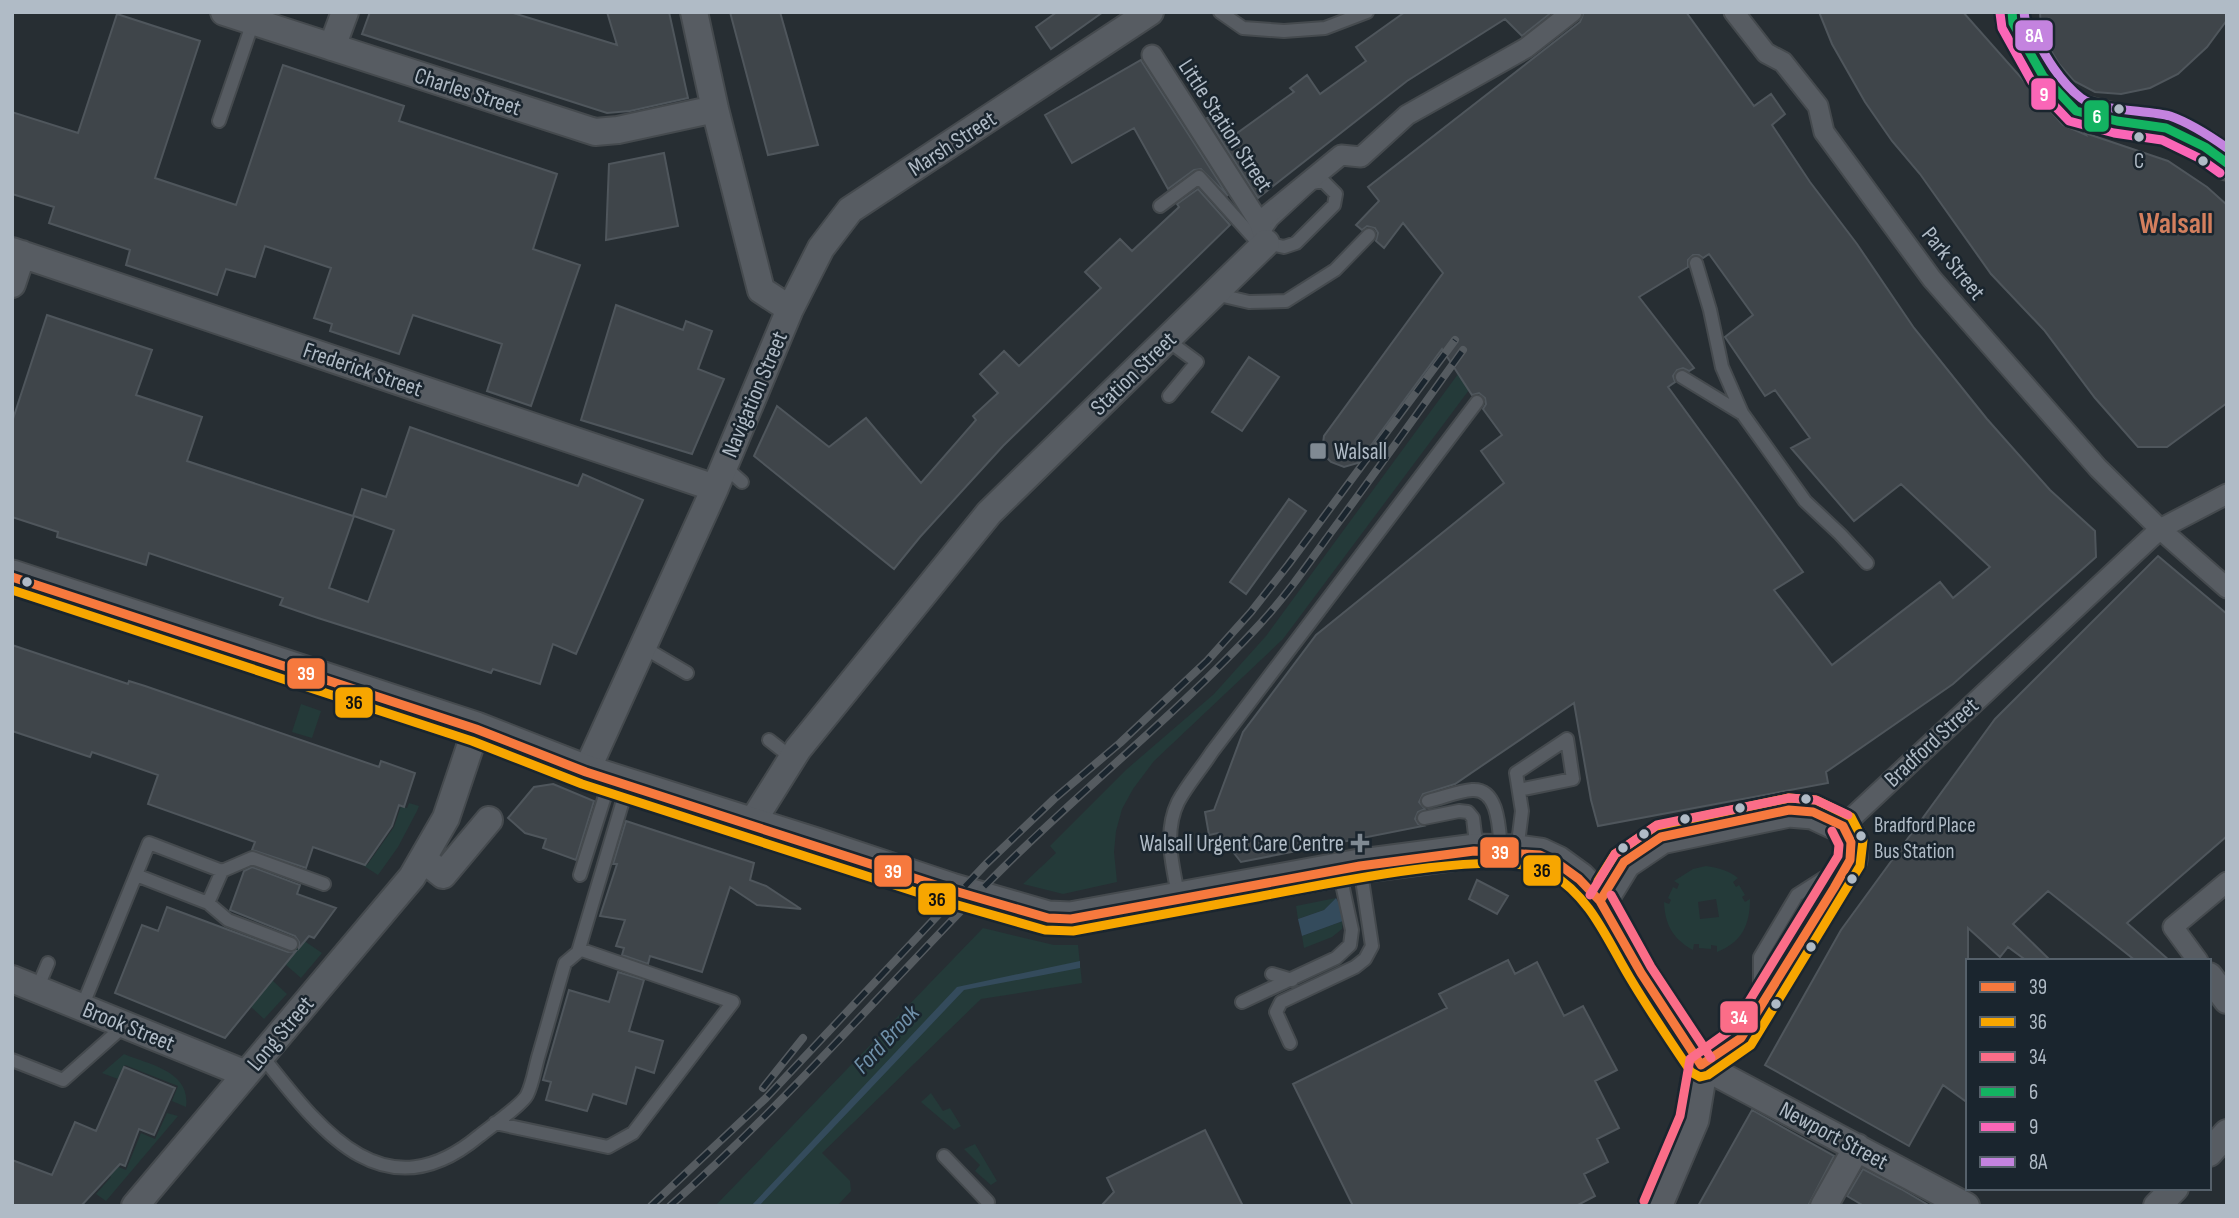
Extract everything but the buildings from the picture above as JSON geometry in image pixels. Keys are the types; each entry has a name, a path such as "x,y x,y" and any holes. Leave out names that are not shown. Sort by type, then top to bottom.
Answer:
{"street":[{"name":"Charles Street","path":"224,12 595,132 618,130 715,109"},
{"path":"332,47 345,12"},
{"name":"Navigation Street","path":"608,779 643,647 727,478 790,309 761,289 715,109 694,12"},
{"name":"Marsh Street","path":"790,309 821,248 850,210 1150,12"},
{"name":"Station Street","path":"751,824 792,758 989,513 1215,293 1262,237 1341,155 1361,157 1407,115 1526,48 1572,12"},
{"name":"Park Street","path":"1734,12 1766,53 1783,62 1818,106 1824,132 1932,279 2098,468 2227,589"},
{"path":"2009,16 2043,76 2076,111 2117,121 2166,128 2205,147 2227,163"},
{"name":"Little Station Street","path":"1152,55 1262,237"},
{"path":"12,284 17,252"},
{"name":"Frederick Street","path":"17,252 727,478"},
{"name":"Bradford Street","path":"1843,826 2160,529 2227,494"},
{"path":"12,577 476,729 608,779 951,890 1048,918 1071,919 1350,867 1499,851 1540,855 1579,879 1600,901 1701,1065 1692,1119 1655,1206"},
{"name":"Long Street","path":"135,1206 412,877 446,818 476,729"},
{"path":"1600,901 1624,862 1661,837 1789,810 1813,812 1843,826 1851,842 1850,860 1741,1038 1701,1065"},
{"path":"422,859 443,875 489,820"},
{"path":"2197,959 2173,927 2227,882"},
{"name":"Brook Street","path":"12,979 125,1025 254,1065"},
{"path":"2211,979 2227,1000"},
{"name":"Newport Street","path":"1701,1065 1966,1206"},
{"path":"2211,1151 2227,1133"},
{"path":"1824,1206 1857,1147"},
{"path":"2157,1206 2173,1190"}],"lane":[{"path":"1220,12 1243,27 1284,31 1325,28 1367,12"},
{"path":"219,121 253,22"},
{"path":"1160,206 1199,177 1262,237 1284,247 1296,243 1334,205 1336,194 1323,181 1312,183 1272,220 1262,237"},
{"path":"1215,293 1249,302 1286,301 1335,270 1369,235"},
{"path":"1696,262 1722,367 1742,414 1805,501 1867,563"},
{"path":"1167,340 1198,362 1169,396"},
{"path":"1682,377 1742,414"},
{"path":"1179,899 1170,852 1170,829 1177,804 1220,741 1477,402"},
{"path":"643,647 687,673"},
{"path":"1499,851 1522,811 1516,773 1567,739 1573,779 1519,790"},
{"path":"769,740 792,758"},
{"path":"580,875 608,779"},
{"path":"254,1065 331,1136 364,1158 394,1168 420,1167 444,1161 468,1145 526,1097 565,962 579,949 608,779"},
{"path":"1428,801 1472,790 1483,794 1491,801 1496,812 1499,851"},
{"path":"1424,818 1459,811 1468,812 1499,851"},
{"path":"82,1007 149,843 222,870 252,859 324,884"},
{"path":"1242,1002 1336,958 1350,945 1350,867"},
{"path":"1290,1043 1276,1012 1277,1007 1282,1002 1355,967 1366,959 1372,946 1350,867"},
{"path":"208,903 222,870"},
{"path":"136,875 208,903 228,920 291,944"},
{"path":"495,1123 608,1147 633,1133 733,1002 579,949"},
{"path":"37,989 48,963"},
{"path":"1272,974 1292,980"},
{"path":"12,1060 63,1080 125,1025"},
{"path":"944,1156 988,1202"}],"green space":[{"path":"1469,359 1469,390 1283,639 1154,761 1133,789 1122,809 1116,831 1114,852 1117,882 1063,894 1023,884 1056,853 1050,846 1127,769 1214,694 1266,636"},
{"path":"301,704 321,711 312,738 292,732"},
{"path":"409,803 419,806 417,811 398,847 378,875 361,864 362,862 367,865 394,827 401,806 407,808"},
{"path":"1706,866 1730,873 1738,878 1733,882 1736,887 1739,885 1745,895 1742,897 1745,902 1750,899 1743,932 1733,943 1717,952 1717,946 1711,945 1711,949 1699,948 1699,944 1694,944 1693,950 1686,946 1675,936 1666,918 1664,902 1669,904 1671,900 1668,898 1673,887 1677,889 1679,884 1674,881 1693,869","holes":["1716,899 1719,917 1700,919 1698,902"]},
{"path":"1336,898 1324,910 1298,919 1296,906"},
{"path":"1343,921 1342,929 1332,937 1304,948 1302,936"},
{"path":"983,928 1054,945 1078,945 1082,983 981,999 822,1153 850,1181 851,1191 837,1206 715,1206"},
{"path":"300,938 322,953 301,978 285,964"},
{"path":"272,980 287,994 264,1019 251,1007"},
{"path":"124,1054 156,1066 175,1077 186,1095 186,1107 172,1101 178,1086 125,1065 118,1079 102,1073"},
{"path":"931,1093 943,1111 950,1108 961,1126 954,1130 921,1102"},
{"path":"167,1113 178,1116 106,1201 96,1194 111,1177 107,1174 111,1164 126,1170 141,1133 155,1139"},
{"path":"975,1144 997,1181 991,1185 975,1171 980,1165 964,1149"}],"water":[{"path":"1336,898 1343,921 1302,936 1298,919 1324,910"},
{"path":"1080,961 1080,968 964,990 759,1206 751,1206 957,987"}],"railway":[{"path":"651,1206 766,1098 986,864 1207,661 1288,565 1455,340"},
{"path":"670,1206 752,1129 1021,850 1194,691 1260,624 1306,567 1463,350"},
{"path":"763,1088 803,1038"}],"transit line":[{"name":"6","path":"2012,12 2013,23 2043,76 2076,111 2117,121 2166,128 2205,147 2227,163"},
{"name":"8A","path":"2024,12 2025,19 2049,62 2081,98 2111,108 2170,116 2200,130 2227,148"},
{"name":"9","path":"2000,13 2002,28 2032,82 2069,121 2114,133 2162,140 2199,158 2220,173"},
{"name":"39","path":"12,577 476,729 586,772 951,890 1048,918 1071,919 1360,866 1474,851 1540,855 1579,879 1600,901 1641,973 1701,1065"},
{"name":"36","path":"12,590 472,741 582,784 947,902 1045,930 1073,931 1408,870 1492,863 1526,866 1550,873 1577,894 1597,920 1667,1037 1691,1072 1700,1077 1708,1075 1751,1045 1860,866 1863,840 1851,817 1816,800 1789,798 1656,826 1615,854 1598,881"},
{"name":"34","path":"1590,895 1615,854 1657,825 1789,798 1816,800 1848,815"},
{"name":"39","path":"1600,901 1624,862 1661,837 1789,810 1813,812 1843,826"},
{"name":"39","path":"1701,1065 1741,1038 1834,888 1850,860 1851,842 1843,826"},
{"name":"34","path":"1644,1201 1680,1116 1690,1059 1732,1029 1838,856 1839,845 1832,831"},
{"name":"34","path":"1611,895 1651,967 1711,1058"}],"place":[{"name":"C","path":"2139,137"},
{"name":"Walsall","path":"1318,451"},
{"name":"Bradford Place Bus Station","path":"1861,836"},
{"name":"Walsall Urgent Care Centre","path":"1360,843"}],"district":[{"name":"Walsall","path":"2176,223"}],"water label":[{"name":"Ford Brook","path":"886,1039"}]}
